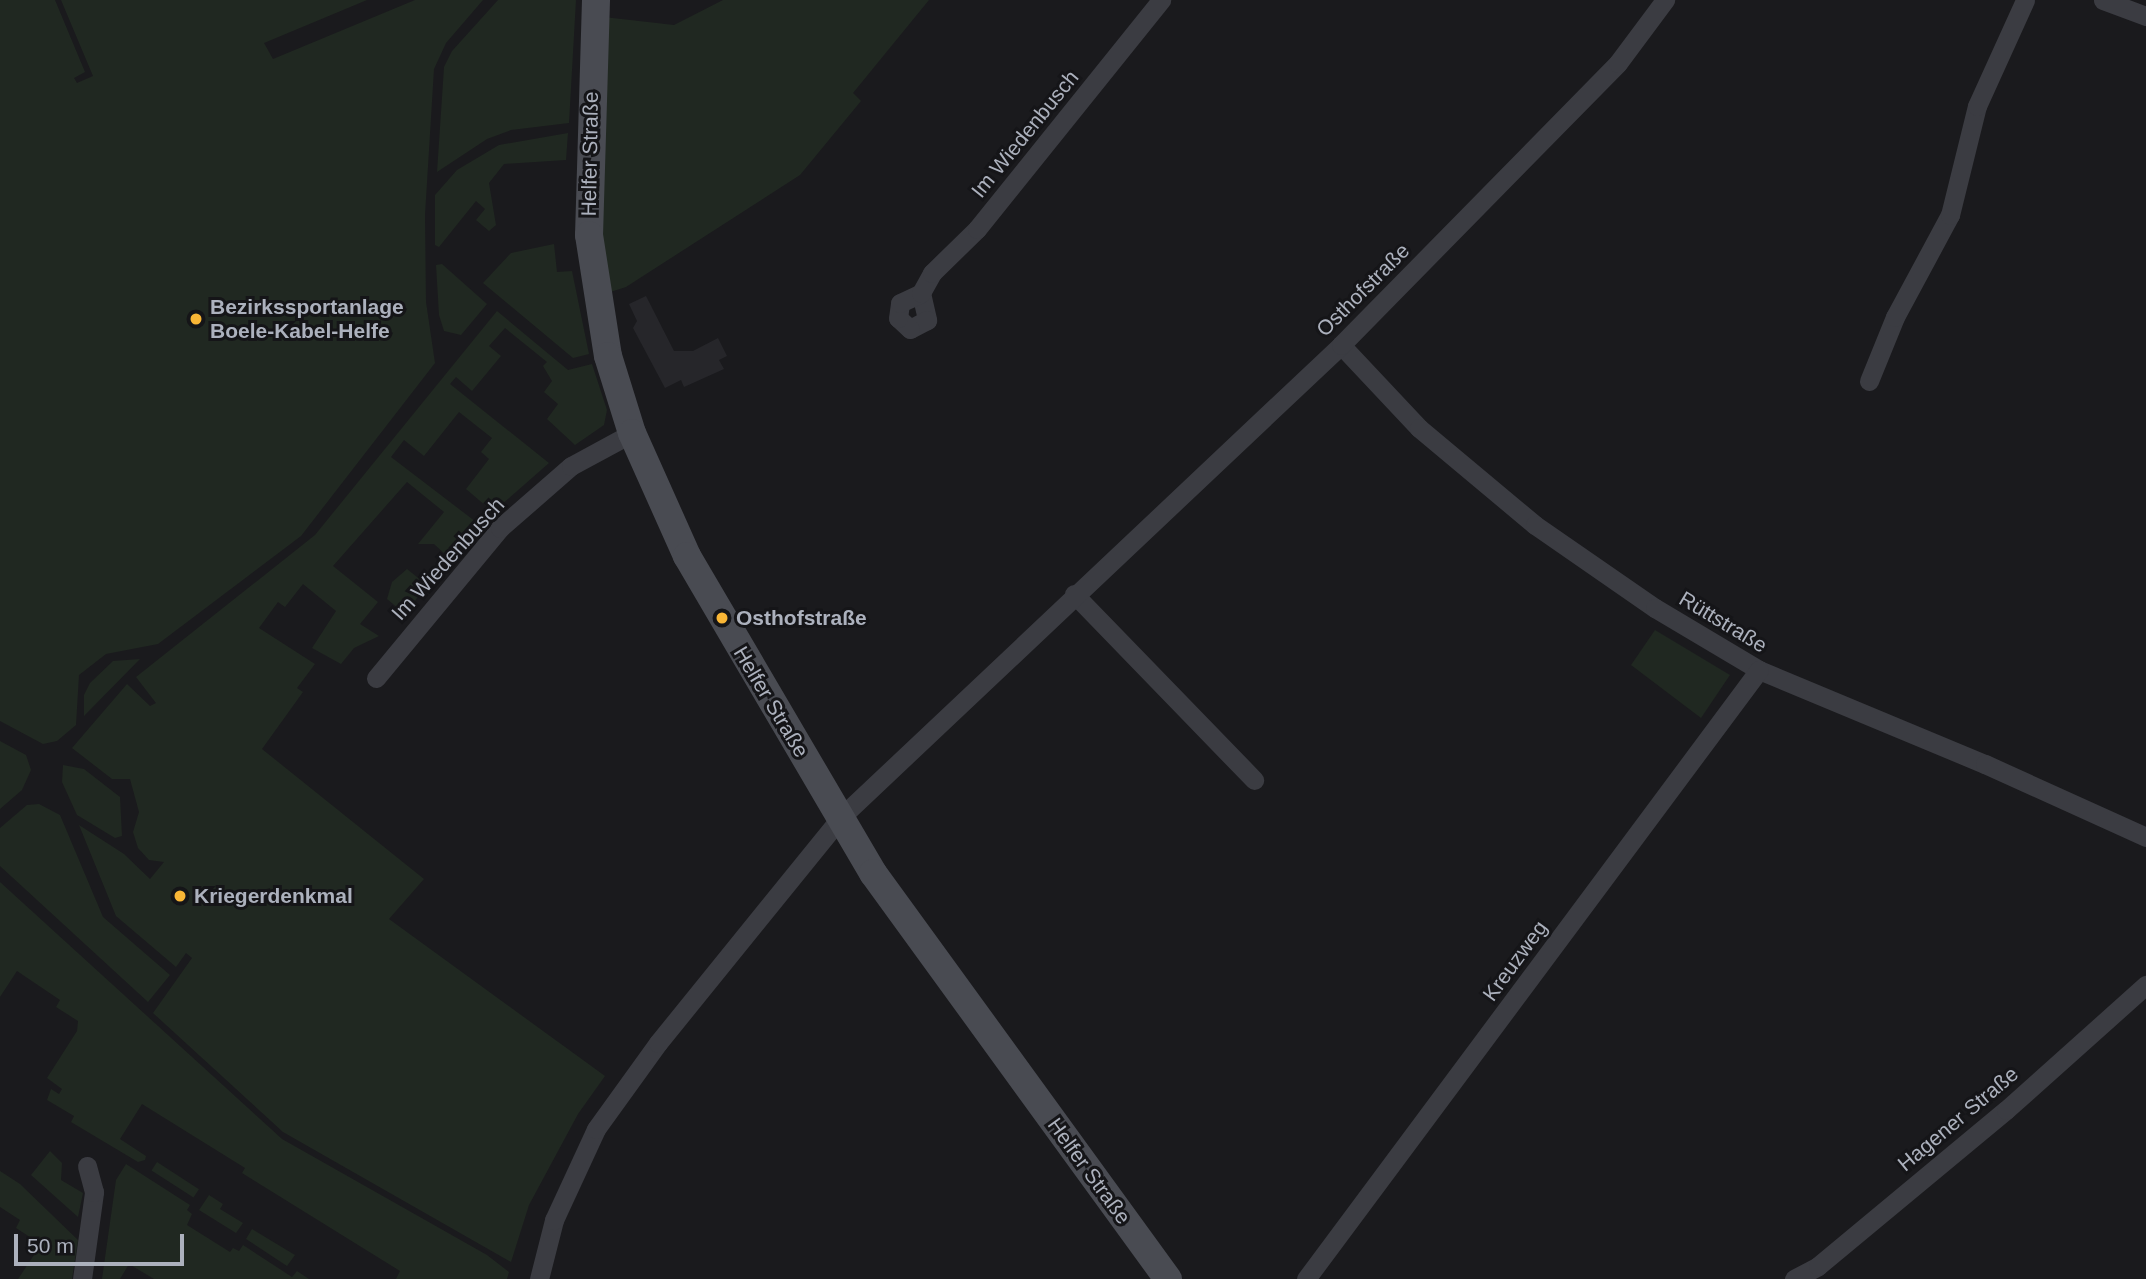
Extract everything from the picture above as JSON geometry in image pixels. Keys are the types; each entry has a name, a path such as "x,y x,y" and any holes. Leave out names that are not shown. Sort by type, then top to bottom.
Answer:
{"street":[{"name":"Helfer Straße","path":"596,0 589,235 608,356 632,433 687,556 873,873 1168,1279"},
{"name":"Im Wiedenbusch","path":"921,293 932,273 995,206 1161,0"},
{"name":"Osthofstraße","path":"539,1279 558,1209 596,1129 658,1042 840,818 1074,594 1342,345 1618,64 1665,0"},
{"path":"1868,380 1895,317 1950,215 1977,106 2025,0"},
{"path":"2104,0 2146,16"},
{"name":"Rüttstraße","path":"1342,345 1419,428 1535,525 1655,608 1759,670 1985,764 2146,837"},
{"name":"Im Wiedenbusch","path":"376,678 500,528 571,466 632,433"},
{"path":"1074,594 1254,780"},
{"name":"Kreuzweg","path":"1307,1279 1759,670"},
{"name":"Hagener Straße","path":"1794,1279 1818,1266 2006,1110 2146,985"},
{"path":"82,1279 94,1192 88,1166"}],"shaded area":[{"name":"Bezirkssportanlage Boele-Kabel-Helfe","path":"0,0 55,0 85,72 74,78 77,83 93,76 61,0 367,0 264,43 273,59 415,0 483,0 446,43 434,69 425,215 426,302 435,363 301,536 158,644 106,654 79,675 76,725 57,741 43,744 0,721"},
{"path":"498,0 576,0 569,123 511,130 487,139 437,172 444,67 452,51"},
{"path":"723,0 929,0 853,93 861,101 800,175 626,287 595,297 595,16 674,25"},
{"path":"568,133 566,160 504,164 489,183 496,225 489,231 476,220 485,209 476,201 439,247 435,245 435,195 457,170 499,145"},
{"path":"554,244 557,272 572,271 589,354 573,358 483,283 511,253"},
{"path":"442,264 487,304 461,335 444,331 439,315 436,265"},
{"path":"646,296 674,351 693,351 718,338 727,356 719,360 724,369 684,387 681,380 665,388 633,328 637,321 629,304"},
{"path":"497,311 568,370 592,364 607,410 604,425 575,445 547,419 558,404 544,392 552,381 543,366 547,362 505,328 489,346 501,356 472,391 456,377 450,384 549,463 493,512 466,489 489,459 481,452 492,438 459,412 424,456 404,440 391,457 480,525 449,558 434,544 418,544 444,512 407,482 333,566 378,602 360,624 379,636 354,648 341,664 312,648 336,611 303,584 285,607 278,602 259,628 315,664 297,688 303,692 262,749 424,879 389,919 605,1076 578,1114 529,1205 511,1262 283,1132 153,1013 192,958 186,953 176,967 116,916 79,825 124,854 150,879 164,862 149,860 138,848 133,832 139,812 130,779 112,779 72,748 127,684 150,706 156,703 136,677 315,535"},
{"path":"407,569 427,585 405,614 387,599 392,582"},
{"path":"1655,630 1730,675 1701,718 1631,665"},
{"path":"140,659 84,716 84,695 90,683 113,661"},
{"path":"0,741 26,755 31,770 22,790 0,809"},
{"path":"63,765 84,769 120,797 122,836 115,838 77,815 62,782"},
{"path":"39,804 60,815 103,917 170,975 148,1002 0,866 0,828 27,805"},
{"path":"0,882 282,1139 487,1255 509,1272 507,1279 396,1279 400,1271 242,1173 245,1168 142,1104 120,1139 146,1156 145,1160 138,1162 71,1122 74,1116 47,1100 51,1089 59,1094 62,1089 47,1078 77,1031 78,1021 56,1007 60,1000 17,971 0,997"},
{"path":"50,1151 62,1163 61,1180 83,1193 78,1217 31,1175"},
{"path":"157,1162 199,1189 193,1198 152,1170"},
{"path":"126,1164 190,1205 187,1210 192,1214 187,1225 230,1252 233,1248 239,1251 243,1245 292,1277 297,1271 309,1279 154,1279 129,1264 120,1279 102,1279 116,1180"},
{"path":"0,1171 20,1184 78,1240 72,1279 18,1279 36,1252 32,1248 36,1241 16,1228 20,1220 0,1207"},
{"path":"209,1195 223,1204 220,1209 243,1223 236,1233 199,1210"},
{"path":"252,1229 295,1255 287,1266 246,1239"}],"place":[{"name":"Bezirkssportanlage Boele-Kabel-Helfe","path":"196,319"},
{"name":"Osthofstraße","path":"722,618"},
{"name":"Kriegerdenkmal","path":"180,896"}]}
